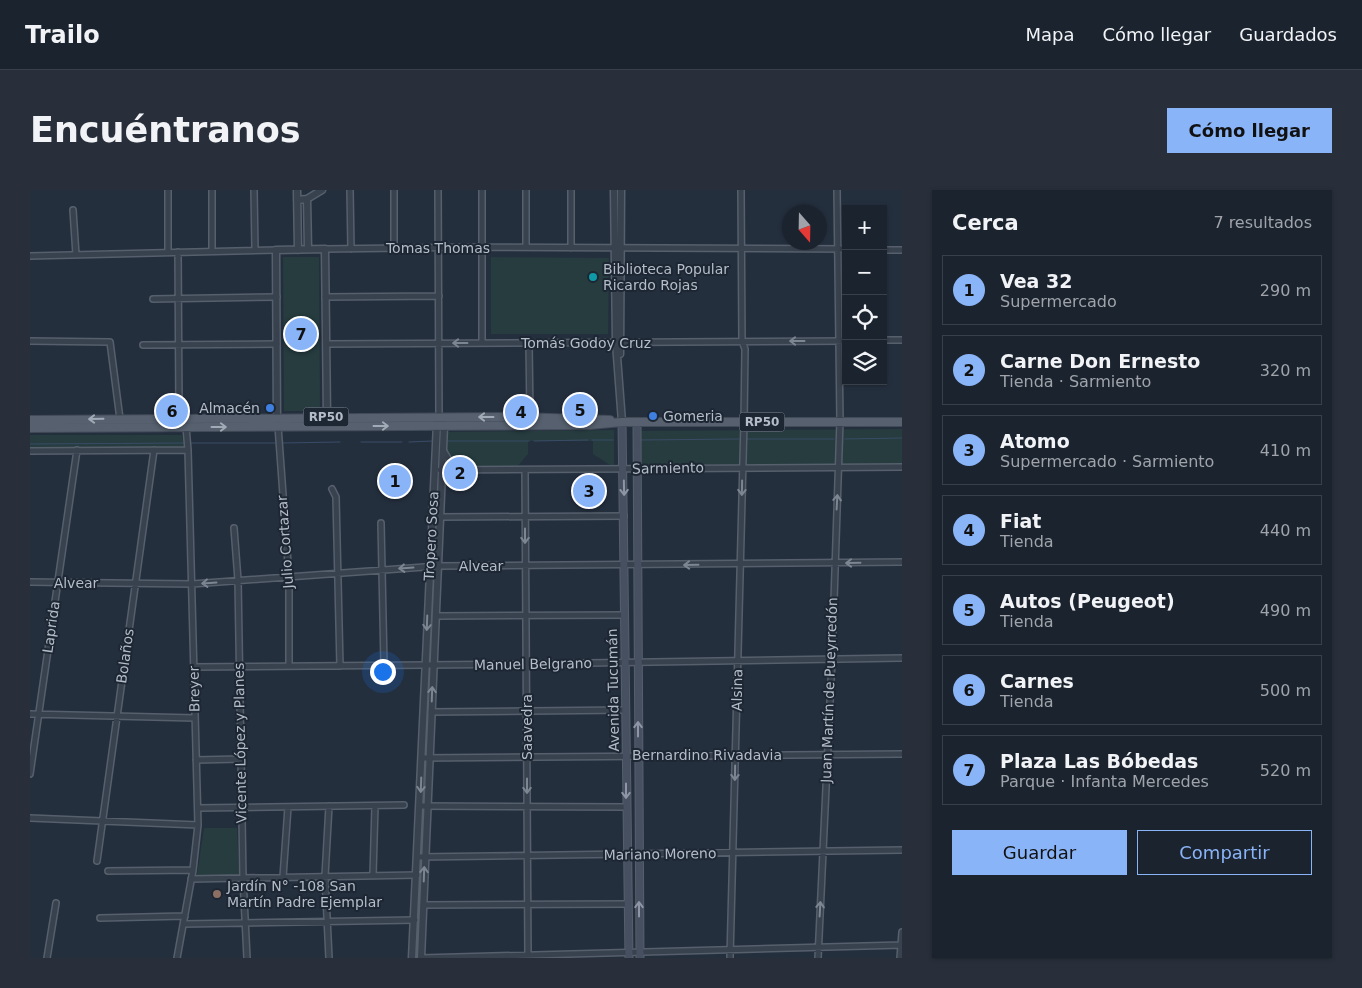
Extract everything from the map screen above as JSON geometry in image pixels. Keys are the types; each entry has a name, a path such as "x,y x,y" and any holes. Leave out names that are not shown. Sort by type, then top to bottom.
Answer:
{"main road":[{"name":"RP50","path":"30,420 520,417 598,419 622,422"},
{"name":"RP50","path":"30,428 590,425 622,422 902,422"},
{"name":"Avenida Tucumán","path":"622,422 629,955"},
{"name":"Avenida Tucumán","path":"637,422 640,955"}],"street":[{"path":"168,190 168,252"},
{"path":"212,190 212,251"},
{"path":"254,190 255,250"},
{"path":"297,190 298,250"},
{"path":"297,200 307,199 321,190"},
{"path":"350,190 351,249"},
{"path":"394,190 394,248"},
{"path":"438,190 439,417"},
{"path":"482,190 482,342"},
{"path":"526,190 526,248"},
{"path":"571,190 571,248"},
{"path":"614,190 618,249"},
{"path":"621,190 618,249 618,343 622,422"},
{"name":"Alsina","path":"730,958 744,422 745,349 742,341 741,190"},
{"name":"Juan Martín de Pueyrredón","path":"818,958 826,755 832,660 840,421 837,190"},
{"path":"307,199 308,250"},
{"path":"73,210 76,255"},
{"name":"Tomas Thomas","path":"30,256 438,247 842,249"},
{"path":"325,249 327,417"},
{"name":"Julio Cortazar","path":"276,250 277,418 289,577 289,666"},
{"path":"887,250 902,250"},
{"name":"Breyer","path":"177,958 192,879 198,825 188,450 186,427 179,408 178,252"},
{"path":"325,297 438,296"},
{"path":"153,299 277,297"},
{"path":"887,340 902,340"},
{"path":"30,341 110,342 120,419"},
{"name":"Tomás Godoy Cruz","path":"326,344 839,341"},
{"path":"529,343 530,418"},
{"path":"143,345 277,344"},
{"name":"Tropero Sosa","path":"421,958 423,905 420,806 422,758 436,616 443,450 439,417"},
{"name":"Tropero Sosa","path":"412,958 417,875 428,806 432,712 429,567 434,470 440,426"},
{"path":"30,450 188,450"},
{"name":"Laprida","path":"30,774 77,450"},
{"name":"Bolaños","path":"97,861 154,450"},
{"path":"443,450 449,460 463,470"},
{"name":"Sarmiento","path":"434,470 902,467"},
{"name":"Saavedra","path":"524,470 528,955"},
{"path":"332,489 336,497 340,666"},
{"path":"440,517 624,516"},
{"path":"381,523 384,665"},
{"name":"Vicente López y Planes","path":"234,528 238,580 242,878 247,958"},
{"name":"Alvear","path":"30,582 192,584 438,566 902,562"},
{"path":"436,616 625,615"},
{"name":"Manuel Belgrano","path":"194,667 737,662 902,658"},
{"path":"432,712 626,710"},
{"path":"30,714 195,718"},
{"name":"Bernardino Rivadavia","path":"422,758 902,754"},
{"path":"196,760 240,759"},
{"path":"198,808 404,805"},
{"path":"283,877 288,806"},
{"path":"329,806 325,876 329,958"},
{"path":"372,875 375,806"},
{"path":"420,806 626,807"},
{"path":"30,818 198,825"},
{"name":"Mariano Moreno","path":"421,856 902,850"},
{"path":"108,871 193,870"},
{"path":"192,879 417,875"},
{"path":"47,958 56,903"},
{"path":"423,905 628,904"},
{"path":"100,918 185,916"},
{"path":"184,924 415,920"},
{"path":"900,958 902,932"},
{"path":"421,958 528,955 640,955 730,950 902,945"}],"green space":[{"path":"283,257 319,257 320,411 284,411"},
{"path":"491,257 609,258 608,334 491,334"},
{"path":"902,429 902,464 642,464 641,431"},
{"path":"614,430 614,465 610,465 593,454 593,441 528,441 528,454 517,467 446,466 447,432"},
{"path":"30,435 182,435 184,447 30,449"},
{"path":"204,828 237,828 239,875 197,875"}],"waterway":[{"path":"845,439 902,438"},
{"path":"640,440 739,439"},
{"path":"744,439 834,439"},
{"path":"534,441 588,440"},
{"path":"592,440 613,440"},
{"path":"409,442 433,441"},
{"path":"448,441 529,441"},
{"path":"283,443 340,442"},
{"path":"361,442 402,442"},
{"path":"30,444 184,443"},
{"path":"191,443 275,443"}],"place":[{"name":"Biblioteca Popular Ricardo Rojas","path":"593,277"},
{"name":"Plaza Las Bóbedas","path":"301,334"},
{"name":"Almacén","path":"270,408"},
{"name":"Autos (Peugeot)","path":"580,410"},
{"name":"Carnes","path":"172,411"},
{"name":"Fiat","path":"521,412"},
{"name":"Gomeria","path":"653,416"},
{"name":"Carne Don Ernesto","path":"460,473"},
{"name":"Vea 32","path":"395,481"},
{"name":"Atomo","path":"589,491"},
{"name":"Jardín N° -108 San Martín Padre Ejemplar","path":"217,894"}]}
